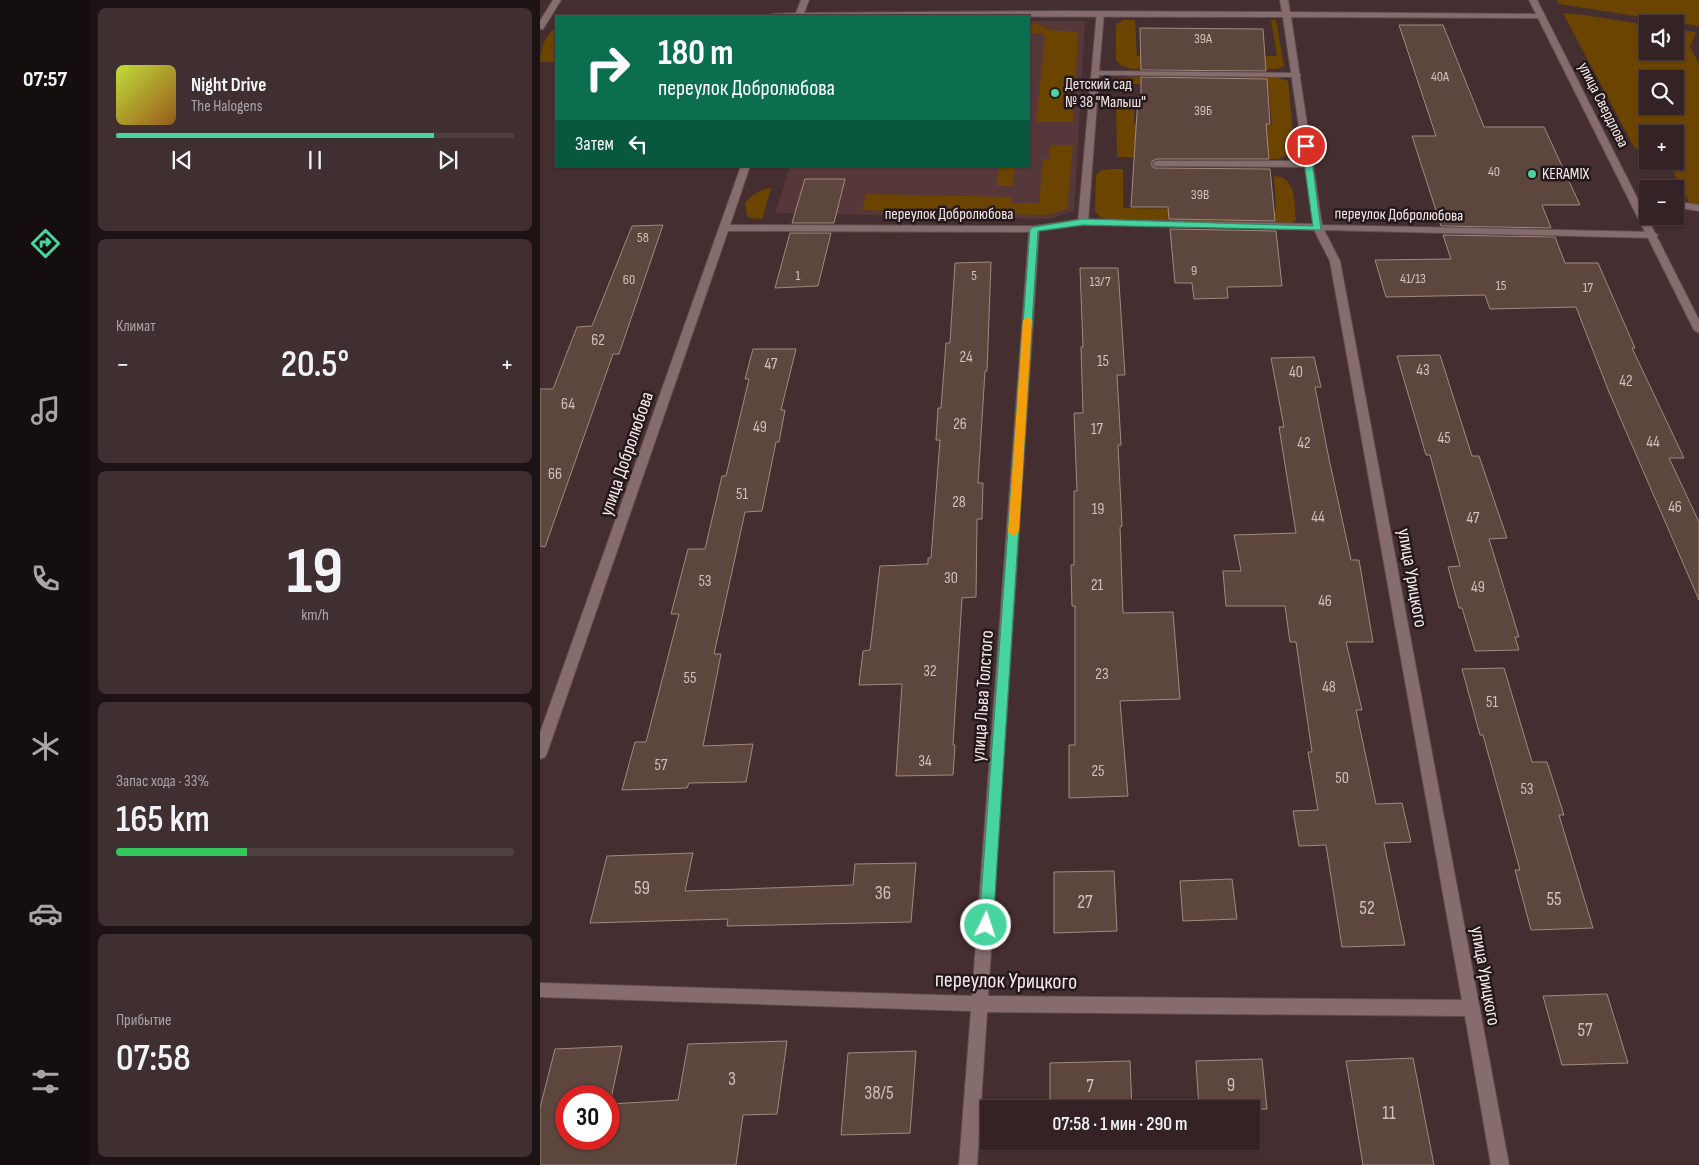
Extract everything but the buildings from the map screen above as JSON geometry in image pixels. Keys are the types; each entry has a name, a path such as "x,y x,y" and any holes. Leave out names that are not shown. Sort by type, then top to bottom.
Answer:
{"street":[{"path":"540,26 543,18 557,0"},
{"path":"799,15 805,0"},
{"name":"улица Урицкого","path":"1284,0 1297,75 1318,228 1335,261 1500,1165"},
{"name":"улица Свердлова","path":"1533,0 1653,235 1699,330"},
{"path":"843,15 1062,10 1100,13 1541,16"},
{"path":"1083,222 1100,13"},
{"path":"1095,73 1297,75"},
{"path":"1157,164 1308,164"},
{"name":"улица Добролюбова","path":"540,753 746,167"},
{"path":"1684,205 1699,208"},
{"name":"переулок Добролюбова","path":"724,228 1034,229 1083,222 1653,235"},
{"name":"улица Льва Толстого","path":"968,1165 981,1004 1034,229"},
{"name":"переулок Урицкого","path":"540,990 981,1004 1471,1008"}],"shaded area":[{"path":"1557,0 1699,0 1699,26 1684,24 1684,15 1639,15 1639,17 1559,4"},
{"path":"1563,13 1639,24 1639,60 1684,60 1684,30 1696,32 1690,47 1699,64 1699,205 1690,204 1684,192 1684,180 1678,180 1673,170 1684,170 1684,125 1639,125 1639,150 1634,147"},
{"path":"1123,20 1135,20 1137,56 1277,56 1271,20 1276,20 1284,66 1277,69 1132,69 1122,66 1116,60 1116,25"},
{"name":"Детский сад № 38 \"Малыш\"","path":"1030,21 1085,21 1074,211 1049,219 775,213 790,167 1030,167"},
{"path":"1030,24 1038,24 1050,30 1078,32 1073,122 1036,122 1045,37 1042,33 1030,33"},
{"path":"555,29 555,62 540,62 544,43"},
{"path":"1271,76 1288,81 1295,153 1278,159 1117,157 1116,104 1134,102 1134,123 1272,125 1268,85 1117,84 1117,79 1128,77"},
{"path":"1050,145 1073,145 1067,209 1047,215 862,210 866,194 1011,197 1011,203 1039,203 1043,159 1049,159"},
{"path":"999,167 1015,167 1013,186 997,186"},
{"path":"1123,169 1123,208 1276,210 1274,176 1281,177 1291,186 1296,219 1292,224 1108,219 1100,217 1095,211 1096,175 1100,171"},
{"path":"771,188 762,219 747,216 745,203 756,193"}],"slow traffic":[{"path":"1013,532 1028,320"}],"place":[{"name":"Детский сад № 38 \"Малыш\"","path":"1055,93"},
{"name":"KERAMIX","path":"1532,174"}],"route":[{"path":"986,925 1034,229 1083,222 1318,228 1306,146"}]}
